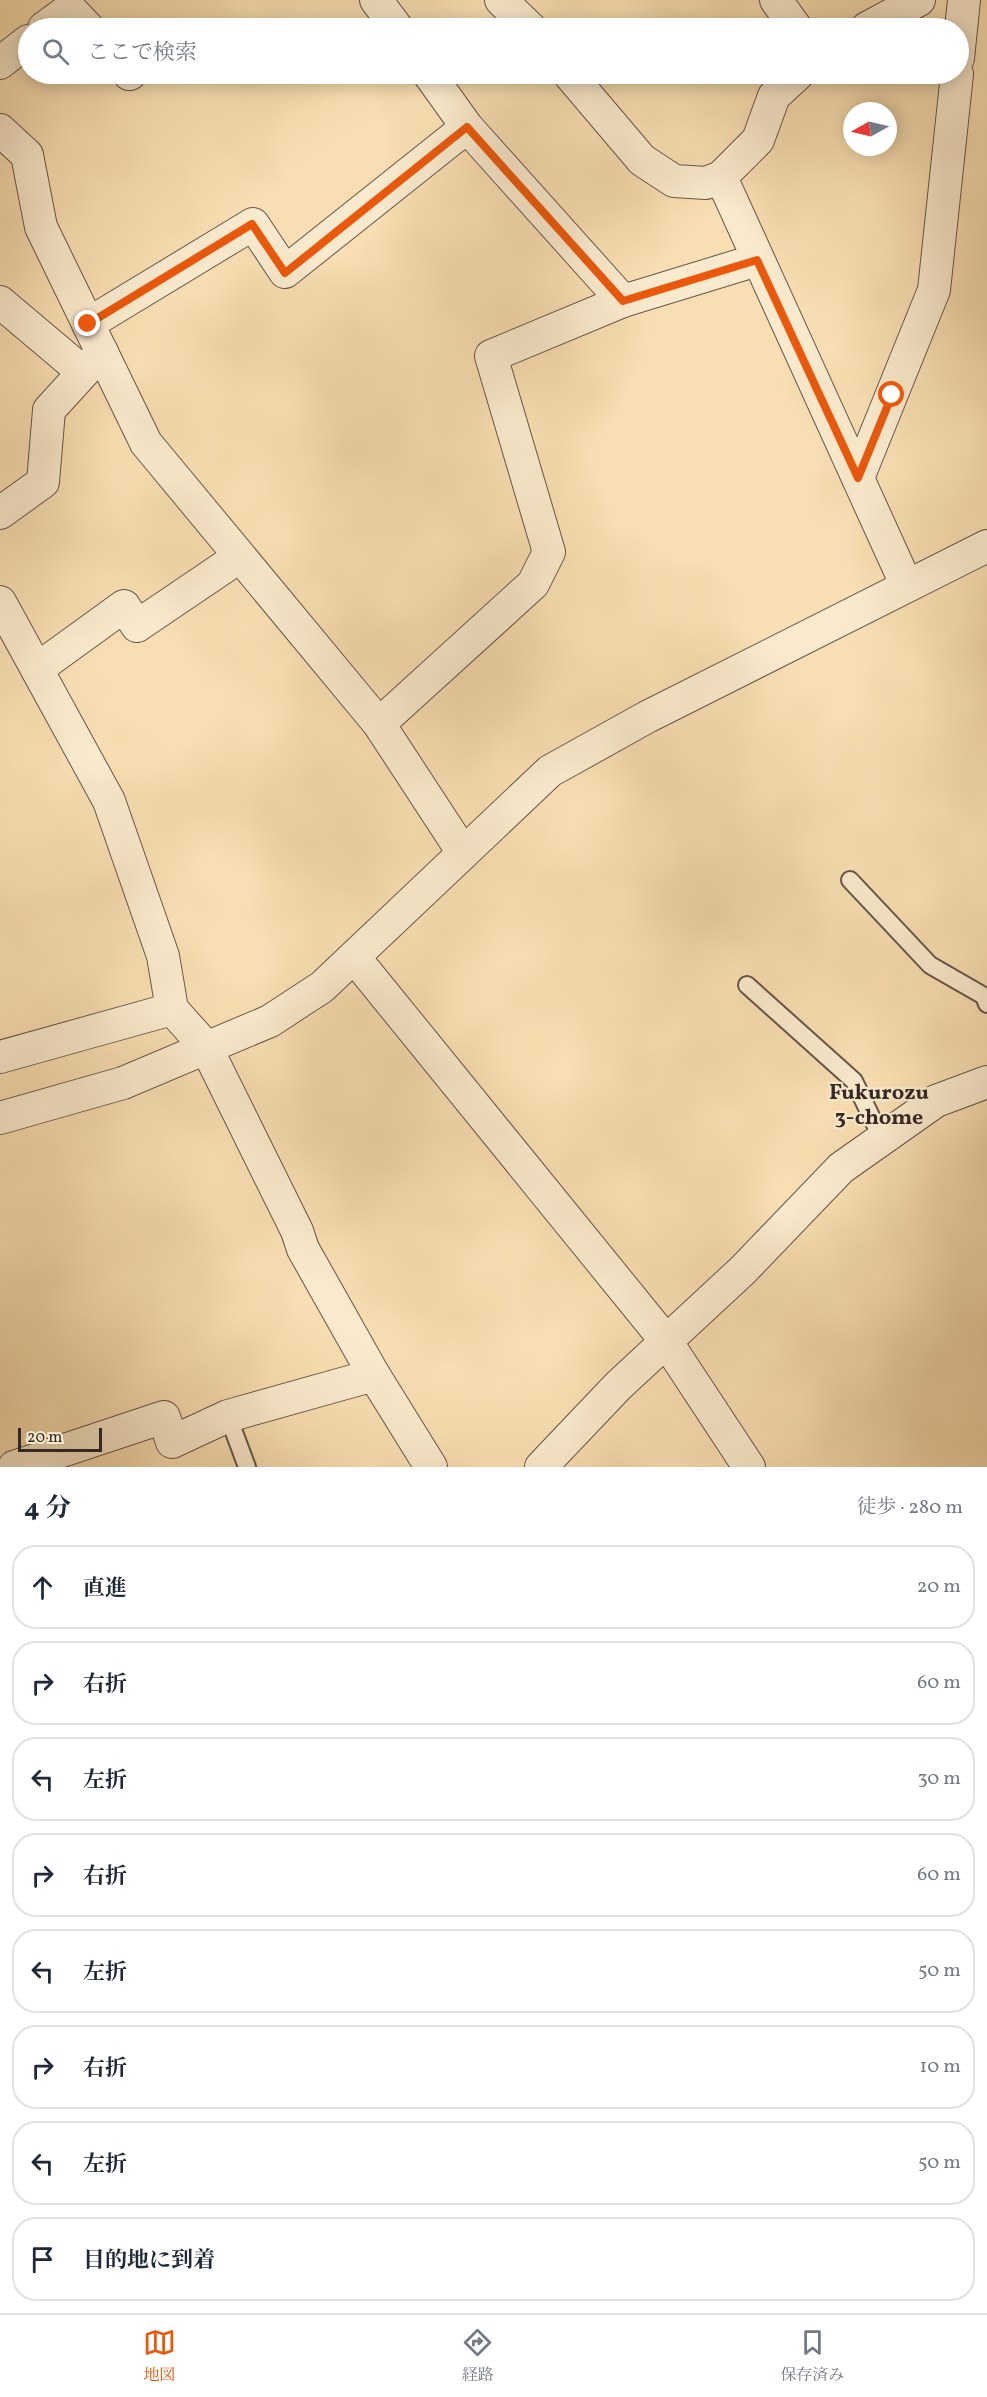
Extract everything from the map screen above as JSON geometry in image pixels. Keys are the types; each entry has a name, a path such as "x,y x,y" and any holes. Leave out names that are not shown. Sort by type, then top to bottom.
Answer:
{"street":[{"path":"376,0 390,18"},
{"path":"501,0 520,18"},
{"path":"776,0 789,18"},
{"path":"886,18 919,0"},
{"path":"962,18 964,0"},
{"path":"58,18 70,9 79,18"},
{"path":"0,63 18,49"},
{"path":"436,84 467,127 623,301"},
{"path":"577,84 642,160 674,181 706,183 721,177 758,140 774,96 787,84"},
{"path":"858,478 934,290 956,84"},
{"path":"88,324 252,224 285,273 467,127"},
{"path":"0,130 27,155 41,227 88,324 92,362 49,410 44,482 0,513"},
{"path":"721,177 906,584"},
{"path":"379,724 533,584 549,552 491,356 623,301 757,260"},
{"path":"0,302 92,362 146,443 379,724 462,851"},
{"path":"1,1114 123,1083 270,1022 322,987 462,851 550,771 647,717 906,584 987,546"},
{"path":"37,669 124,606 137,626 240,557"},
{"path":"0,602 109,801 163,956 172,1009 206,1047 297,1231 303,1249 374,1375 431,1467"},
{"path":"354,957 666,1341 748,1467"},
{"path":"0,1057 172,1009"},
{"path":"541,1467 618,1386 743,1270 841,1168 936,1101 987,1082"},
{"path":"14,1467 164,1417 172,1442 228,1416 374,1375"}],"lane":[{"path":"850,880 930,965 984,996 987,1004"},
{"path":"747,985 854,1081 882,1139"},
{"path":"228,1416 247,1467"}],"district":[{"name":"Fukurozu 3-chome","path":"879,1104"}],"route":[{"path":"88,324 252,224 285,273 467,127 623,301 757,260 858,478 892,395"}]}
